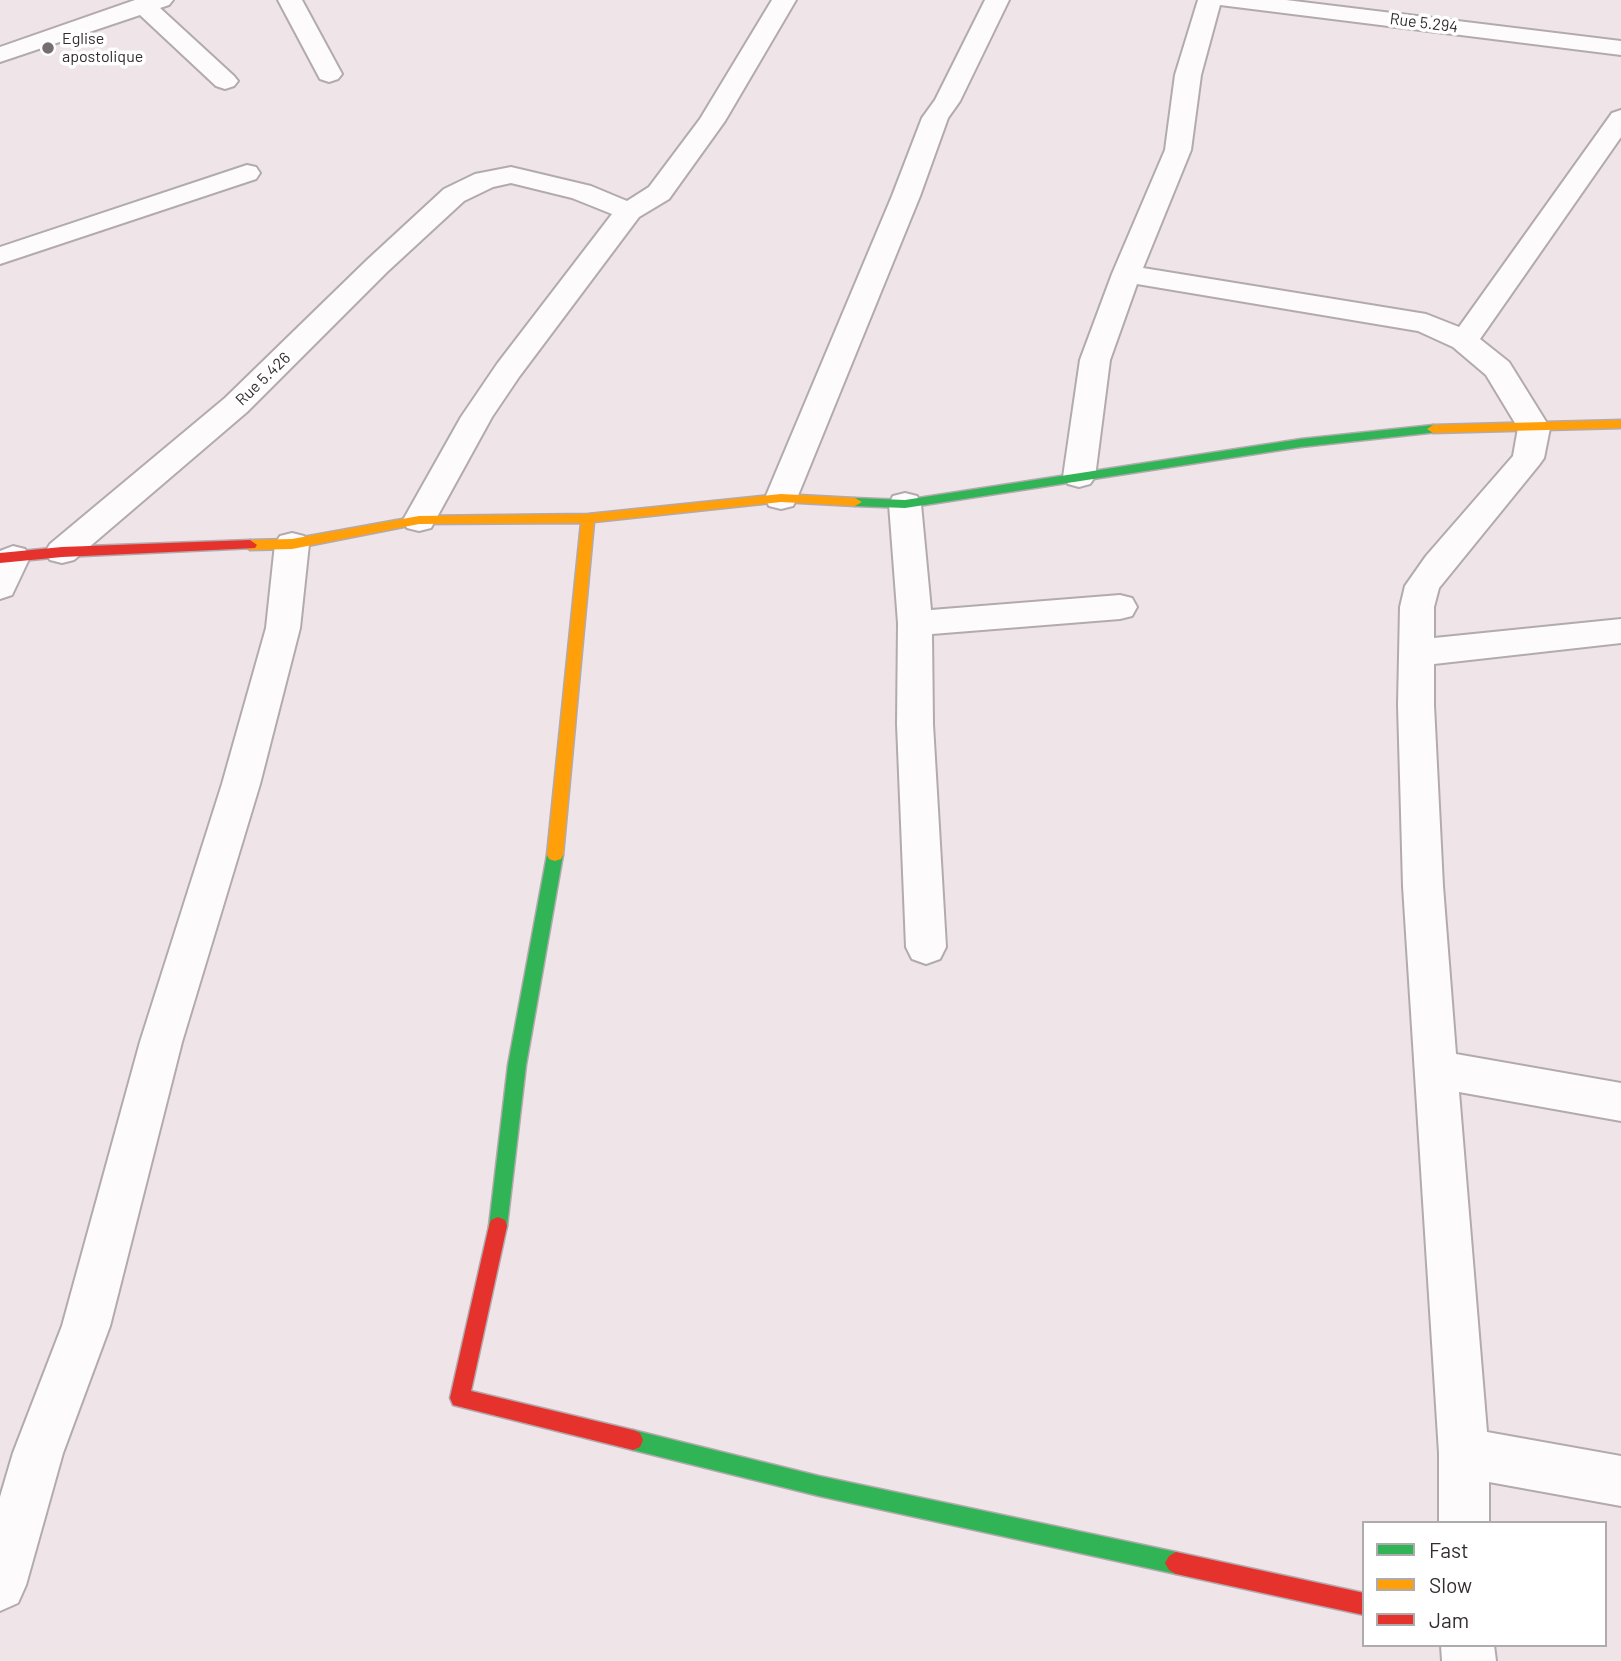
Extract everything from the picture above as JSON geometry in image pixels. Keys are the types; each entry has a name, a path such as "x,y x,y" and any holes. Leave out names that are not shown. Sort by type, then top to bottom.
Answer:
{"street":[{"path":"290,0 329,74"},
{"path":"419,520 493,394 629,211 659,193 712,121 783,0"},
{"path":"781,498 906,196 935,118 947,101 997,0"},
{"path":"1079,477 1095,360 1126,274 1178,150 1188,75 1210,0"},
{"name":"Rue 5.294","path":"1227,0 1621,48"},
{"path":"0,55 152,2 225,81"},
{"path":"1464,341 1621,118"},
{"path":"0,256 247,173"},
{"name":"Rue 5.426","path":"62,552 236,405 377,266 454,195 485,180 511,175 581,192 629,211"},
{"path":"1126,274 1426,323 1464,341 1498,369 1534,428 1528,458 1422,586 1417,607 1423,886 1464,1453 1464,1521"},
{"path":"0,587 7,557 62,552 292,544 419,520 588,518 781,498 905,504 1301,443 1406,430 1621,424"},
{"path":"905,504 915,623 915,724 926,947"},
{"path":"588,518 552,877 517,1065 502,1206 460,1398 819,1486 1362,1604"},
{"path":"0,1585 38,1453 86,1326 161,1042 241,784 283,628 292,544"},
{"path":"915,623 1120,607"},
{"path":"1416,653 1621,631"},
{"path":"1435,1069 1621,1102"},
{"path":"1464,1453 1621,1481"}],"traffic: fast":[{"path":"855,502 905,504 1301,443 1433,429"},
{"path":"498,1226 517,1065 555,855"},
{"path":"633,1440 819,1486 1176,1563"}],"traffic: slow":[{"path":"1433,429 1621,424"},
{"path":"250,545 292,544 419,520 588,518 781,498 855,502"},
{"path":"555,855 588,518"}],"traffic: jam":[{"path":"0,558 62,552 250,545"},
{"path":"498,1226 460,1398 633,1440"},
{"path":"1176,1563 1362,1604"}],"place":[{"name":"Eglise apostolique","path":"48,48"}]}
